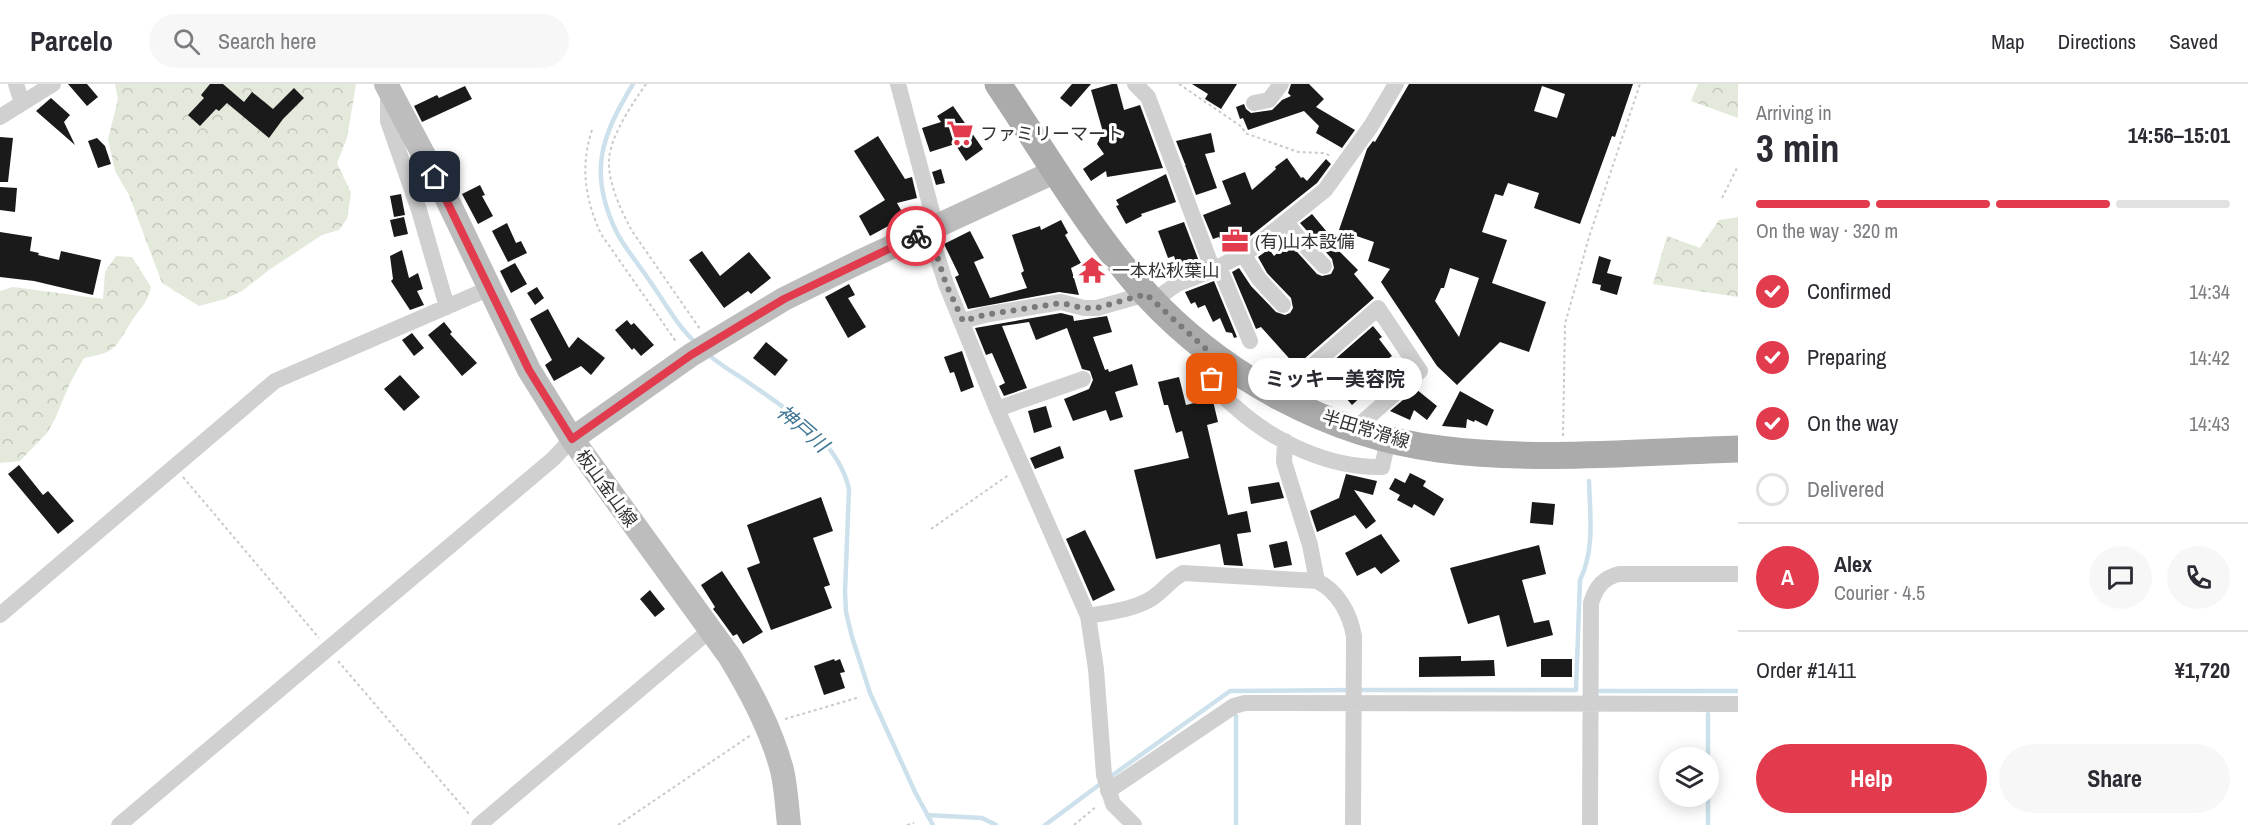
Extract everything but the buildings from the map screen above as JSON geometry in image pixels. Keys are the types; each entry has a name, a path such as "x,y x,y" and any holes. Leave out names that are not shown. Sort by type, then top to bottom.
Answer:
{"main road":[{"name":"半田常滑線","path":"998,84 1107,245 1150,297 1207,350 1245,377 1283,399 1336,423 1388,440 1437,449 1494,454 1738,449"},
{"name":"板山金山線","path":"387,86 445,195 488,289 529,370 572,439 730,657 745,682 766,725 782,772 789,825"},
{"path":"572,439 700,350 784,299 1056,171"}],"street":[{"path":"16,84 22,103"},
{"path":"0,117 52,84"},
{"path":"898,84 946,284 997,409 1088,616 1096,669 1107,787 1113,804 1134,825"},
{"path":"1135,84 1149,97 1216,268 1250,340"},
{"path":"1254,103 1269,100 1281,84"},
{"path":"963,321 984,315 1061,303 1083,308 1097,308 1150,297 1243,254 1324,190 1371,126 1396,84"},
{"path":"387,86 388,121 419,210 447,306"},
{"path":"1286,222 1324,266"},
{"path":"1243,254 1259,279 1283,305"},
{"path":"0,615 275,381 488,289"},
{"path":"1283,399 1295,381 1378,308 1420,371 1355,429"},
{"path":"1207,350 1212,379 1219,392 1245,416 1302,450 1334,462 1362,468 1382,467 1388,440"},
{"path":"997,409 1083,379"},
{"path":"119,825 553,459 572,439"},
{"path":"1285,441 1284,462 1310,544 1317,581"},
{"path":"1088,616 1120,610 1149,600 1175,577 1183,573 1317,581 1327,586 1334,593 1352,623 1354,636 1353,825"},
{"path":"1590,825 1591,603 1594,592 1609,577 1619,574 1738,574"},
{"path":"479,825 709,631"},
{"path":"1107,787 1233,706 1245,703 1354,695 1591,704 1738,704"}],"path":[{"path":"646,84 619,129 610,151 610,173 623,213 632,231 700,350"},
{"path":"1179,84 1242,127 1245,133 1298,152 1323,153 1346,162"},
{"path":"1563,454 1565,324 1589,237 1640,84"},
{"path":"592,129 586,148 584,166 588,203 594,220 616,257 700,350"},
{"path":"1722,198 1738,166"},
{"path":"931,529 1022,466"},
{"path":"618,825 766,725 860,697"},
{"path":"1074,825 1107,787"},
{"path":"908,825 914,823"}],"green space":[{"path":"115,84 356,84 347,138 337,163 351,193 347,219 339,230 322,235 242,291 225,299 199,306 162,283 129,195 115,171 108,139 118,99"},
{"path":"1698,84 1738,84 1738,118 1691,101"},
{"path":"1738,217 1738,297 1653,284 1667,236 1700,248 1719,220"},
{"path":"116,256 132,257 151,287 146,301 115,346 104,353 84,358 47,433 20,461 0,463 0,291 13,287 103,299 105,272"}],"waterway":[{"name":"神戸川","path":"633,84 606,138 602,155 602,191 607,210 623,243 676,320 696,343"},
{"name":"神戸川","path":"707,353 810,428 823,441 843,471 849,489 845,592 846,612 852,637 870,693 915,792 933,825"},
{"path":"1358,690 1576,690 1580,580 1590,544 1589,481"},
{"path":"1110,777 1230,691 1350,690"},
{"path":"1600,691 1738,691"},
{"path":"1233,711 1236,716 1236,825"},
{"path":"1708,714 1708,747"},
{"path":"1045,825 1103,782"},
{"path":"1708,807 1708,825"},
{"path":"927,815 982,818 996,825"}],"way so far":[{"path":"916,236 929,231 946,284 963,321 984,315 1061,303 1083,308 1097,308 1146,294 1207,350 1212,379"}],"place":[{"name":"ファミリーマート","path":"960,133"},
{"name":"(有)山本設備","path":"1235,241"},
{"name":"一本松秋葉山","path":"1092,270"},
{"name":"ミッキー美容院","path":"1212,379"}],"route":[{"path":"435,177 529,370 572,439 691,355 784,299 916,236"}]}
